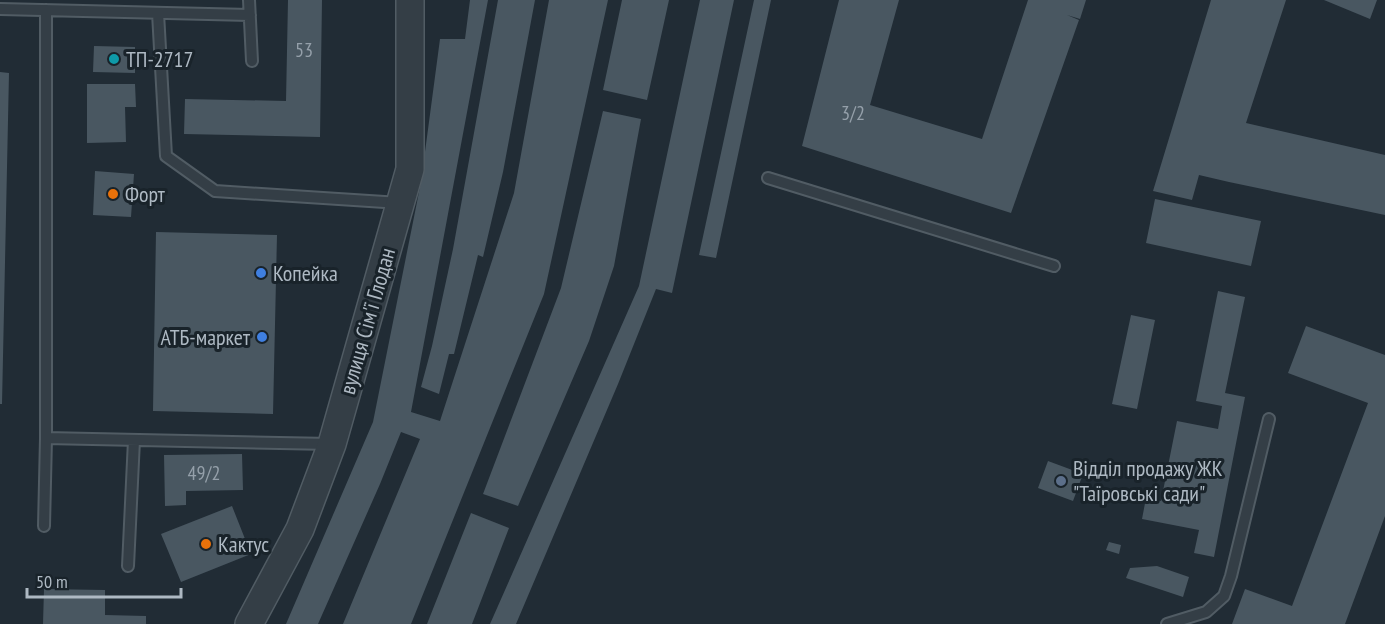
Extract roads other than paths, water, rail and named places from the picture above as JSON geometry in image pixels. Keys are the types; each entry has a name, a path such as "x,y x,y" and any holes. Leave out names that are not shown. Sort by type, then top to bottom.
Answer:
{"street":[{"name":"вулиця Сім'ї Глодан","path":"249,624 300,529 332,444 410,169 410,0"}],"lane":[{"path":"249,0 252,61"},
{"path":"0,9 250,15"},
{"path":"44,526 46,10"},
{"path":"158,13 166,156 215,191 400,203"},
{"path":"768,178 1054,266"},
{"path":"1167,624 1206,612 1224,596 1231,576 1269,419"},
{"path":"46,438 332,444"},
{"path":"128,566 134,440"}],"place":[{"name":"ТП-2717","path":"114,59"},
{"name":"Форт","path":"113,194"},
{"name":"Копейка","path":"261,273"},
{"name":"АТБ-маркет","path":"262,337"},
{"name":"Відділ продажу ЖК \"Таїровські сади\"","path":"1061,481"},
{"name":"Кактус","path":"206,544"}]}
